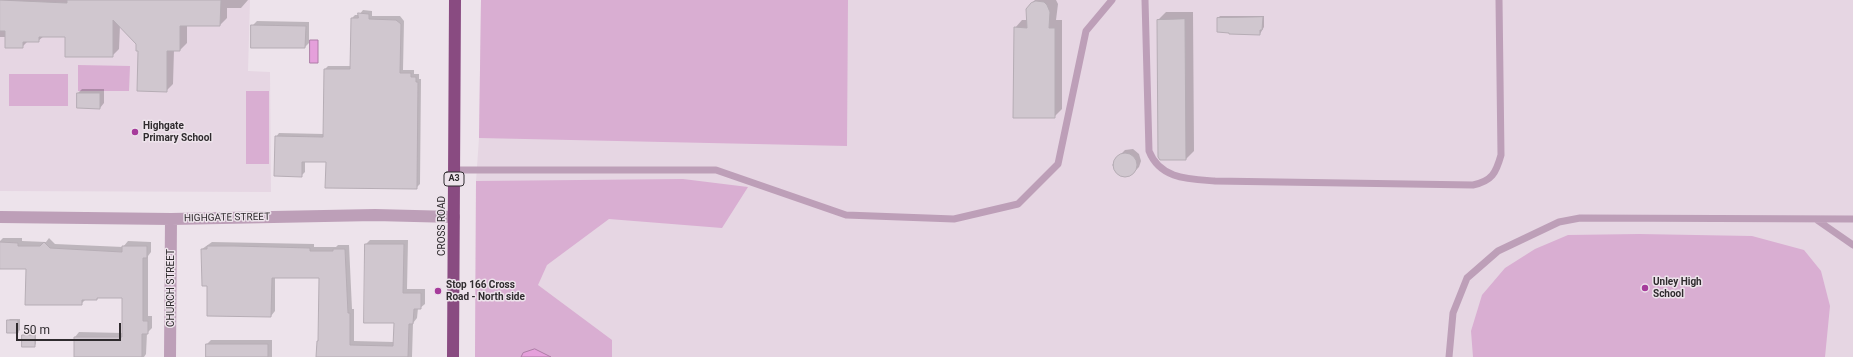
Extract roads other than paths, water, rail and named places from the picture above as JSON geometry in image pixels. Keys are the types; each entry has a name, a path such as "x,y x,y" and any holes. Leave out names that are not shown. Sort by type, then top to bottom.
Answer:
{"highway":[{"name":"CROSS ROAD","path":"453,357 455,0"}],"street":[{"name":"HIGHGATE STREET","path":"0,217 171,219 375,215 454,217"},
{"name":"CHURCH STREET","path":"170,357 171,219"}],"lane":[{"path":"454,170 716,170 846,216 954,219 1018,204 1058,164 1086,31 1112,0"},
{"path":"1145,0 1149,151 1153,161 1165,172 1190,179 1215,181 1473,185 1484,183 1492,177 1497,170 1501,156 1500,0"},
{"path":"1449,357 1452,313 1467,278 1498,250 1559,222 1580,218 1853,219"},
{"path":"1817,220 1853,245"}],"place":[{"name":"Highgate Primary School","path":"135,132"},
{"name":"Unley High School","path":"1645,288"},
{"name":"Stop 166 Cross Road - North side","path":"438,291"}]}
